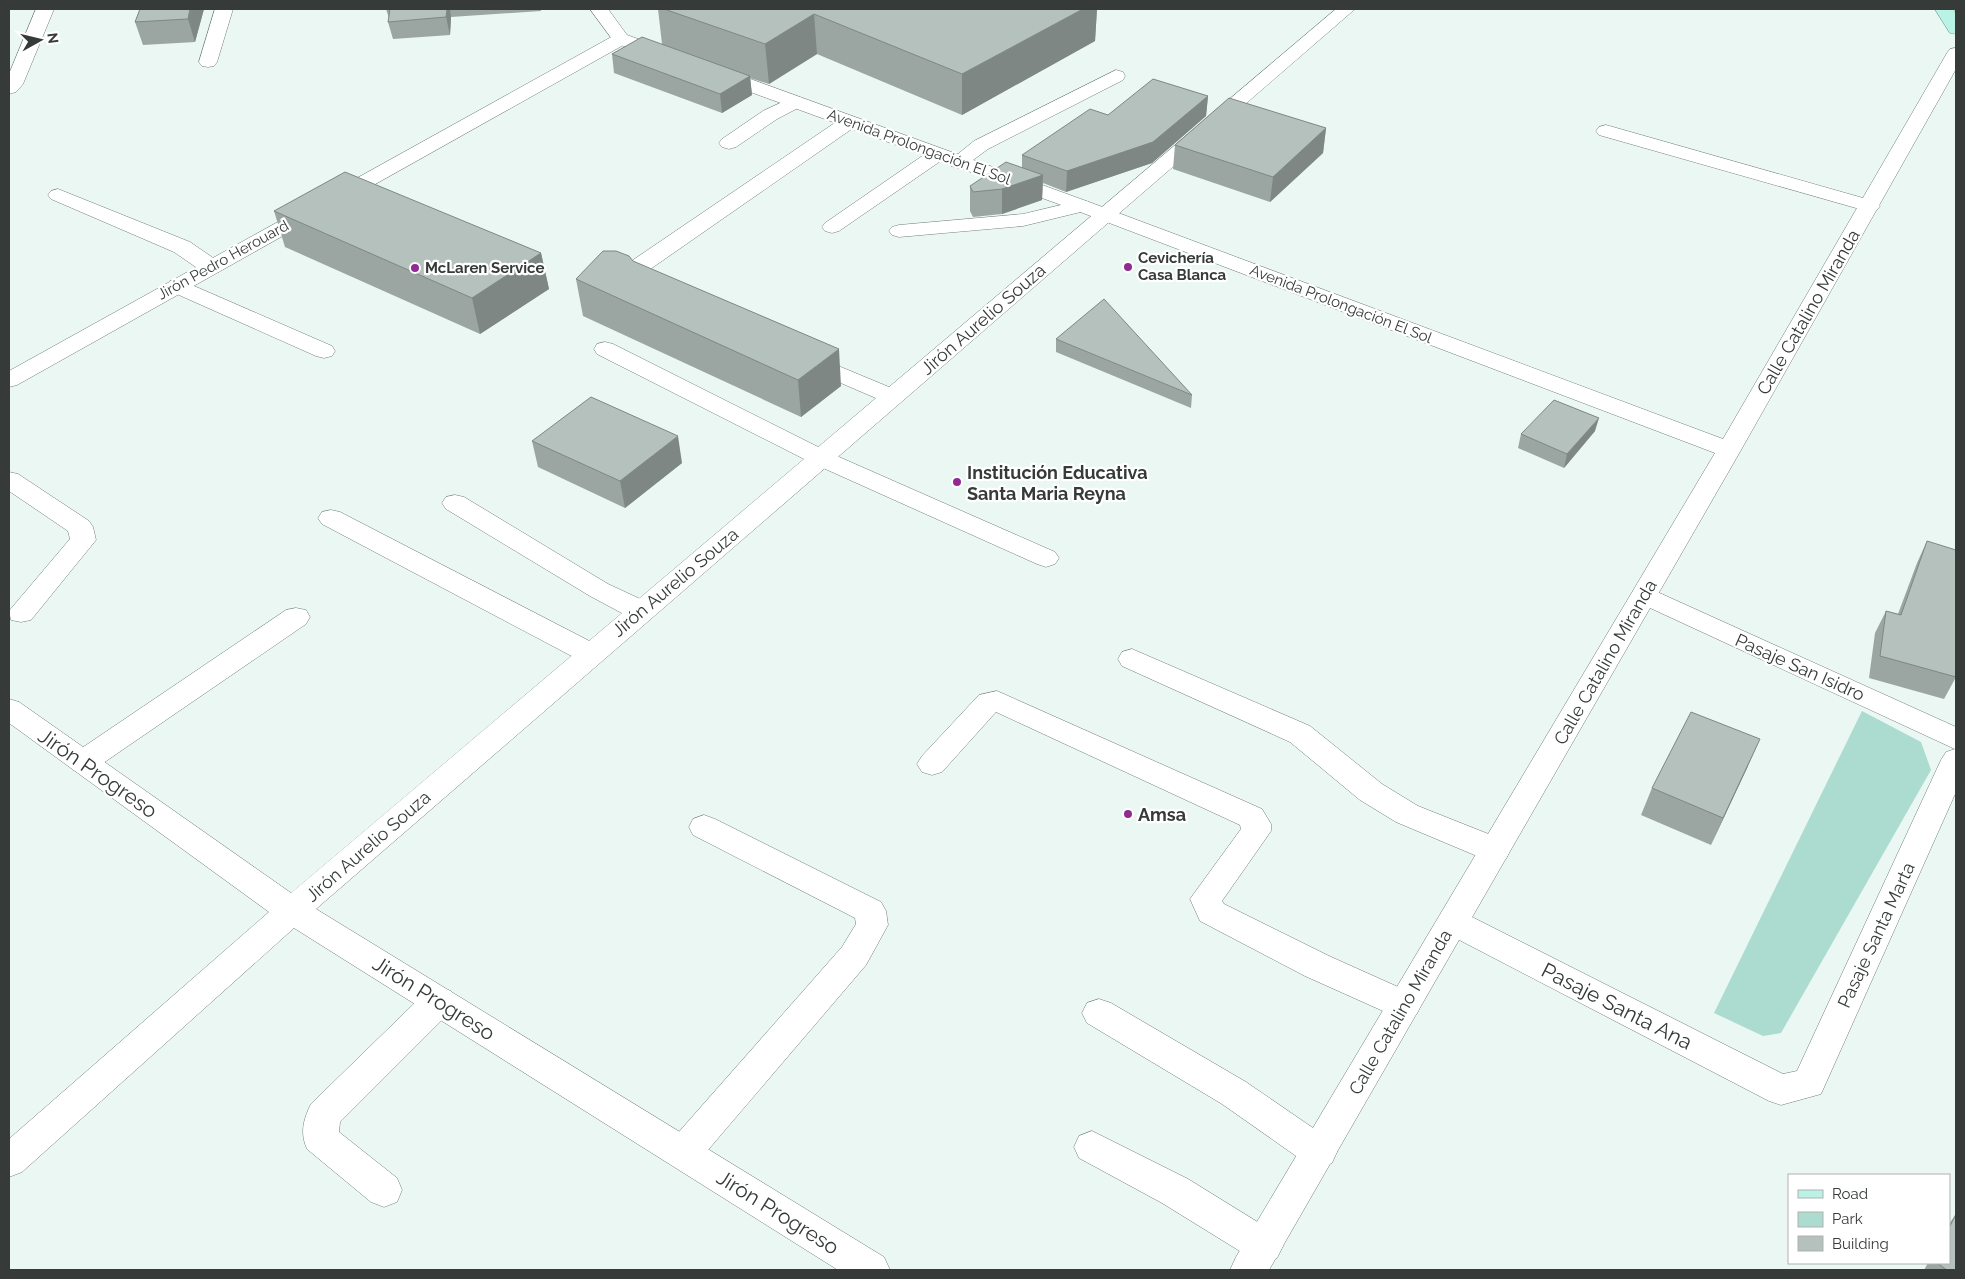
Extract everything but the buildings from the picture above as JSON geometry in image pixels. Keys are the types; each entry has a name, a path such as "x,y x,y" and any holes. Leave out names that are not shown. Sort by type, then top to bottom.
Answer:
{"main road":[{"path":"1944,9 1956,29"}],"street":[{"path":"9,88 14,84 45,9"},
{"path":"208,62 224,9"},
{"path":"599,9 621,38"},
{"name":"Jirón Aurelio Souza","path":"9,1161 292,911 893,397 1094,211 1346,9"},
{"name":"Avenida Prolongación El Sol","path":"621,38 1094,211 1729,450"},
{"name":"Jirón Pedro Herouard","path":"9,380 621,38"},
{"name":"Calle Catalino Miranda","path":"1256,1258 1729,450 1956,53"},
{"path":"832,227 948,158 980,145 1116,76"},
{"path":"729,143 770,115 795,102"},
{"path":"640,266 850,122"},
{"path":"1606,131 1870,206"},
{"path":"58,195 182,247 211,267"},
{"path":"899,231 1023,220 1094,211"},
{"path":"178,286 324,350"},
{"path":"605,349 821,458 1046,558"},
{"path":"784,350 893,397"},
{"path":"9,480 80,527 83,540 21,613"},
{"path":"455,503 599,590 642,611"},
{"path":"331,518 591,654"},
{"name":"Pasaje San Isidro","path":"1644,595 1956,739"},
{"path":"83,762 296,617"},
{"path":"1132,659 1300,734 1378,796 1407,814 1495,850"},
{"path":"932,764 989,702 997,702 1251,818 1256,824 1256,831 1206,899 1211,912 1317,966 1404,1005"},
{"name":"Jirón Progreso","path":"9,709 292,911 871,1270"},
{"name":"Pasaje Santa Marta","path":"1781,1090 1808,1083 1956,760"},
{"path":"683,1153 854,956 872,925 870,911 704,827"},
{"name":"Pasaje Santa Ana","path":"1453,922 1781,1090"},
{"path":"384,1190 320,1138 323,1115 439,1001"},
{"path":"1099,1013 1234,1093 1319,1152"},
{"path":"1092,1147 1175,1191 1256,1258"}],"green space":[{"path":"1862,711 1921,742 1931,770 1781,1033 1763,1036 1714,1013"}],"place":[{"name":"Cevichería Casa Blanca","path":"1128,267"},
{"name":"McLaren Service","path":"415,268"},
{"name":"Institución Educativa Santa Maria Reyna","path":"957,482"},
{"name":"Amsa","path":"1128,814"}]}
